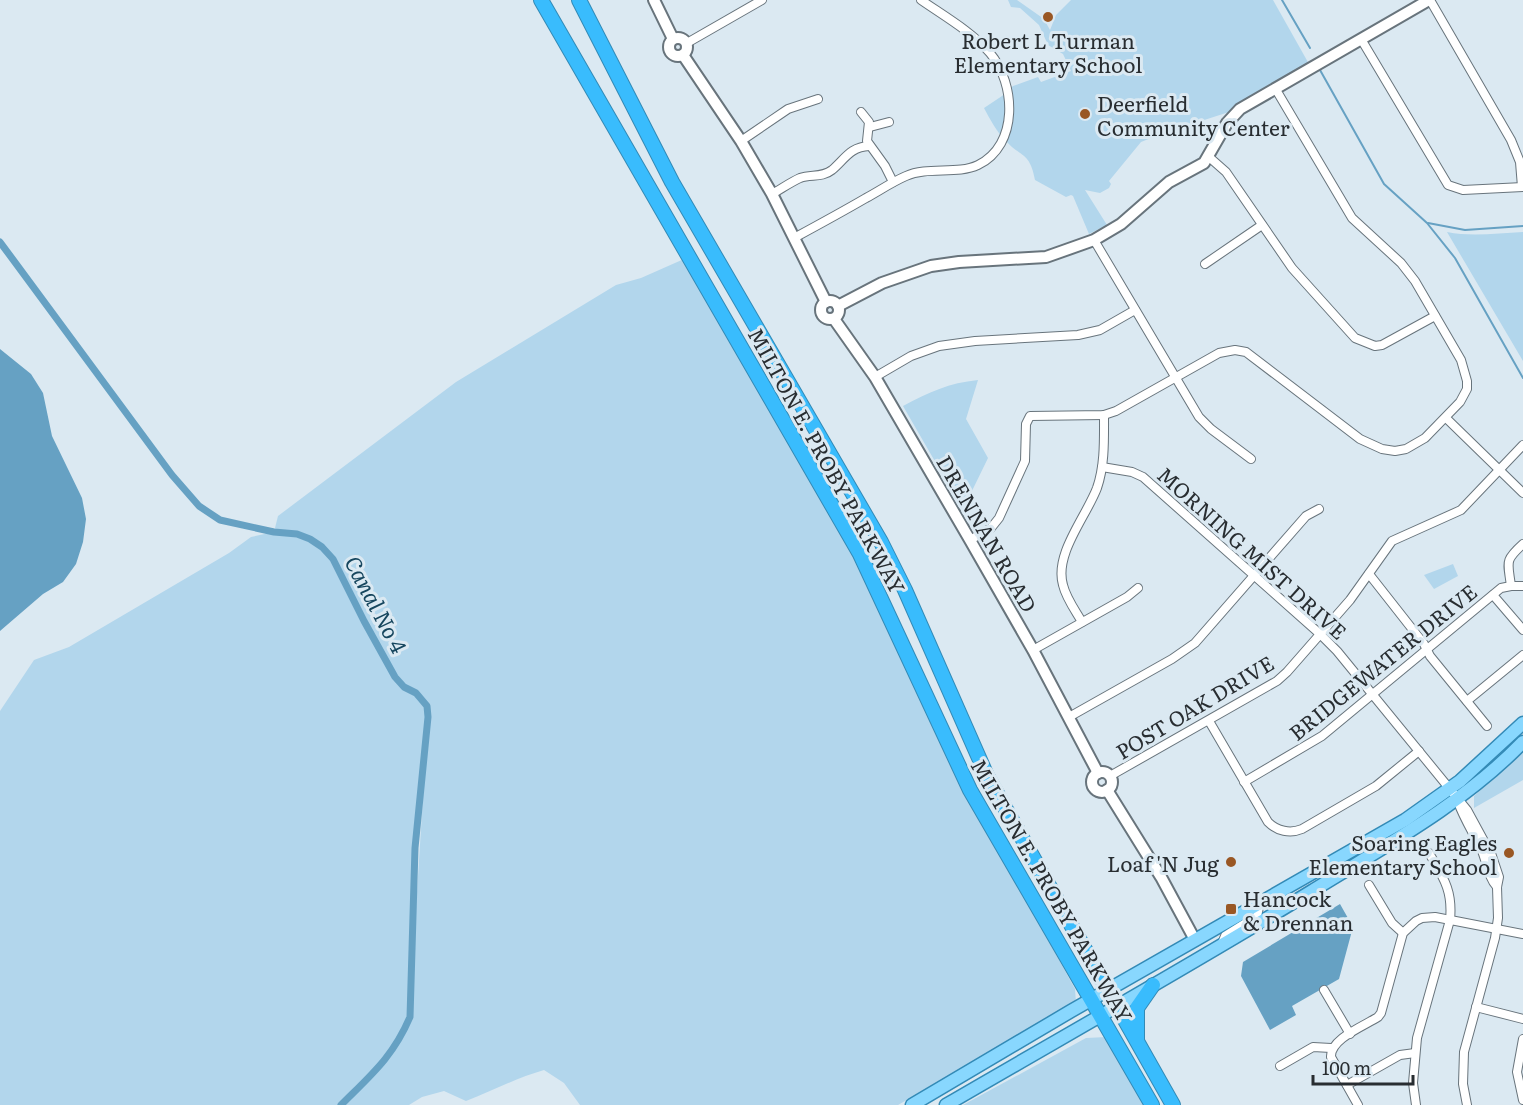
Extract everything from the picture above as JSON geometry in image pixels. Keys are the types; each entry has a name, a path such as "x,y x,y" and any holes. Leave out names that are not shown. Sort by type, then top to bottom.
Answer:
{"highway":[{"name":"MILTON E. PROBY PARKWAY","path":"541,0 860,554 970,790 1152,1105"},
{"name":"MILTON E. PROBY PARKWAY","path":"579,0 672,182 881,542 905,590 982,767 1173,1105"},
{"path":"1137,1042 1137,1008 1153,985"}],"main road":[{"path":"946,1105 1220,947 1408,833 1454,793 1523,723"},
{"path":"912,1105 1195,940 1485,777 1523,742"}],"street":[{"path":"654,0 673,39"},
{"path":"687,43 762,0"},
{"path":"794,238 907,175 924,171 974,167 992,154 1009,124 1006,87 991,54 971,36 921,0"},
{"path":"838,306 882,283 931,266 959,262 1046,257 1094,240 1121,224 1169,182 1197,167 1209,157 1240,109 1275,88 1361,39 1430,0 1516,151 1520,162 1523,187 1463,190 1448,184 1361,39"},
{"path":"673,39 682,39 687,43 688,49 683,56 677,57 671,54 669,47 673,39"},
{"path":"683,56 741,141 772,194 826,302"},
{"path":"970,540 991,528 999,518 1025,461 1026,424 1030,417 1104,415 1127,407 1219,352 1235,350 1246,352 1371,446 1395,451 1415,446 1446,418 1464,396 1467,381 1461,360 1408,272 1352,218 1275,88"},
{"path":"741,141 788,109 818,99"},
{"path":"861,112 870,122 867,135 869,146 885,166 893,183"},
{"path":"870,127 889,122"},
{"path":"772,194 802,177 823,176 847,154 860,147 869,146"},
{"path":"1209,157 1226,172 1292,268 1355,338 1383,348 1435,316"},
{"path":"1204,264 1262,225"},
{"path":"1094,240 1204,423 1251,459"},
{"path":"826,302 834,302 838,306 838,315 834,319 828,320 822,316 821,306 826,302"},
{"path":"874,377 911,356 950,343 1078,335 1100,330 1135,310"},
{"name":"DRENNAN ROAD","path":"834,319 874,377 970,540 1033,650 1098,773"},
{"path":"1246,352 1251,343"},
{"path":"1082,622 1066,593 1061,568 1066,552 1097,488 1102,467 1104,415"},
{"path":"1446,418 1523,493"},
{"path":"1015,423 1026,424"},
{"name":"POST OAK DRIVE","path":"1110,776 1277,681 1350,600 1392,541 1461,510 1523,445"},
{"name":"MORNING MIST DRIVE","path":"1102,467 1132,472 1143,477 1320,634 1373,694 1454,793 1482,852 1491,880 1497,887 1496,928"},
{"path":"1069,717 1195,643 1306,516 1319,509"},
{"path":"1511,586 1509,556 1523,544"},
{"path":"1369,574 1430,656 1487,726"},
{"name":"BRIDGEWATER DRIVE","path":"1244,782 1322,736 1501,588 1523,586"},
{"path":"1033,650 1138,588"},
{"path":"1493,595 1523,630"},
{"path":"1467,701 1523,655"},
{"path":"1209,721 1268,822 1282,835 1302,829 1367,791 1419,751"},
{"path":"1098,773 1106,773 1110,776 1111,785 1107,790 1101,792 1093,786 1093,777 1098,773"},
{"path":"1107,790 1161,877 1195,940"},
{"path":"1416,1105 1413,1083 1415,1053 1450,920 1450,891 1429,853"},
{"path":"1369,885 1392,923 1402,933"},
{"path":"1220,947 1225,936 1257,916 1260,903"},
{"path":"1355,1104 1331,1057 1331,1048 1381,1013 1402,933 1410,924 1422,918 1450,920 1523,934"},
{"path":"1467,1105 1463,1084 1463,1061 1496,928"},
{"path":"1324,990 1350,1034"},
{"path":"1476,1006 1523,1019"},
{"path":"1523,1039 1517,1072 1523,1100"},
{"path":"1280,1066 1313,1047 1331,1048"},
{"path":"1347,1085 1400,1055 1415,1053"}],"shaded area":[{"path":"1008,0 1017,0 1044,19 1050,30 1056,15 1071,0 1273,0 1309,64 1239,103 1229,112 1141,142 1109,181 1111,184 1109,188 1100,193 1085,190 1107,225 1089,234 1073,196 1066,197 1035,180 1028,160 1002,136 984,108 1013,86 1038,77 1041,82 1071,71 1063,54 1048,45 1039,25 1020,8 1011,7"},
{"path":"1447,232 1475,234 1523,232 1523,361"},
{"path":"684,259 862,569 947,755 1075,989 1076,1003 898,1105 580,1105 564,1083 544,1070 466,1101 444,1091 422,1097 409,1105 0,1105 0,711 34,660 69,647 229,553 251,537 274,532 278,516 456,382 616,285 641,278","holes":["427,711 411,988 415,848"]},
{"path":"0,349 31,374 43,393 52,436 82,498 86,519 83,542 76,564 63,582 43,594 0,631"},
{"path":"978,380 966,419 988,458 970,495 959,503 903,406 939,389"},
{"path":"1453,564 1458,576 1434,589 1424,575"},
{"path":"1523,753 1523,780 1474,808 1474,796"},
{"path":"1340,904 1353,927 1339,979 1292,1006 1296,1015 1270,1030 1241,976 1243,962"},
{"path":"1107,1037 1146,1105 963,1105 1086,1038"}],"waterway":[{"path":"1282,0 1310,48"},
{"path":"1320,70 1384,184 1427,223 1455,258 1523,378"},
{"path":"1428,223 1465,230 1523,226"},
{"name":"Canal No 4","path":"0,242 172,475 199,506 220,520 274,532 297,534 322,547 333,559 395,677 404,687 416,693 427,706 428,717 415,848 410,1017 389,1055 341,1105"}],"place":[{"name":"Robert L Turman Elementary School","path":"1048,17"},
{"name":"Deerfield Community Center","path":"1085,114"},
{"name":"Soaring Eagles Elementary School","path":"1509,853"},
{"name":"Loaf 'N Jug","path":"1231,862"},
{"name":"Hancock & Drennan","path":"1231,909"}]}
